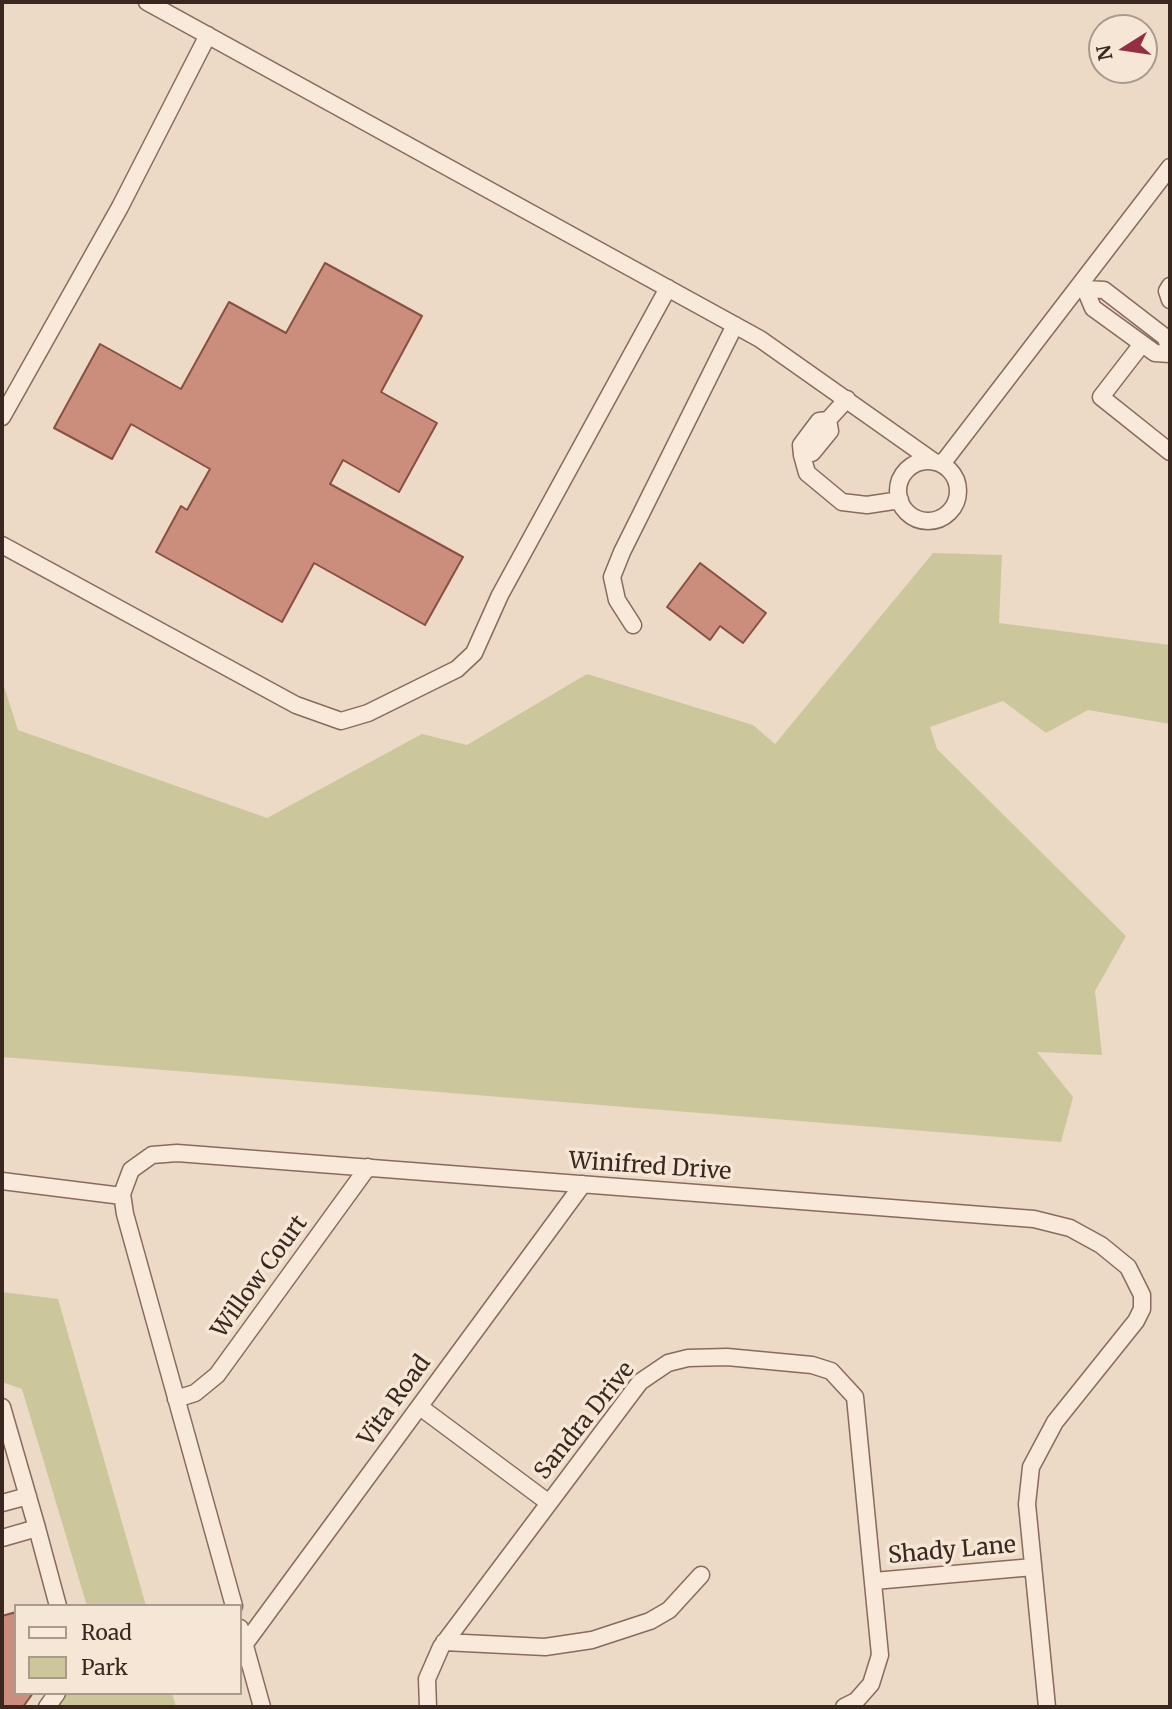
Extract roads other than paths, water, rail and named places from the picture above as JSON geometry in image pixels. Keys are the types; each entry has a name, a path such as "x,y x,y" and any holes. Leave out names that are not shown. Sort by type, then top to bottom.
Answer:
{"street":[{"path":"147,2 735,325 847,399 951,471 959,489 957,500 946,516 928,521 919,520 910,515 900,500 900,481 905,472 922,461 937,463"},
{"path":"2,417 120,207 208,35"},
{"path":"937,463 1083,288 1170,167"},
{"path":"1170,286 1167,290 1170,300"},
{"path":"2,545 296,705 341,721 369,713 457,669 474,653 506,583 668,288"},
{"path":"1083,288 1104,290 1165,337 1170,351 1155,353 1142,344 1093,308 1083,288"},
{"path":"633,625 617,600 612,577 735,325"},
{"path":"1142,344 1101,397 1170,452"},
{"path":"847,399 828,420 819,421 801,445 807,473 842,502 867,505 900,500"},
{"name":"Winifred Drive","path":"122,1196 131,1170 152,1155 162,1153 1034,1219 1070,1228 1115,1255 1137,1281 1142,1309 1136,1321 1055,1422 1037,1453 1027,1492 1047,1707"},
{"name":"Willow Court","path":"176,1399 195,1393 217,1375 368,1167"},
{"path":"2,1181 122,1196 233,1604"},
{"name":"Vita Road","path":"244,1645 583,1184"},
{"name":"Sandra Drive","path":"428,1707 427,1679 444,1642 640,1382 668,1363 688,1358 727,1357 812,1365 831,1371 855,1397 880,1655 878,1669 864,1693 844,1707"},
{"path":"2,1407 10,1459 28,1496 57,1604"},
{"path":"419,1407 549,1503"},
{"path":"2,1503 28,1496"},
{"path":"2,1538 37,1528"},
{"name":"Shady Lane","path":"874,1581 1034,1567"},
{"path":"444,1642 545,1647 592,1640 650,1621 668,1610 701,1575"},
{"path":"242,1636 262,1707"}]}
